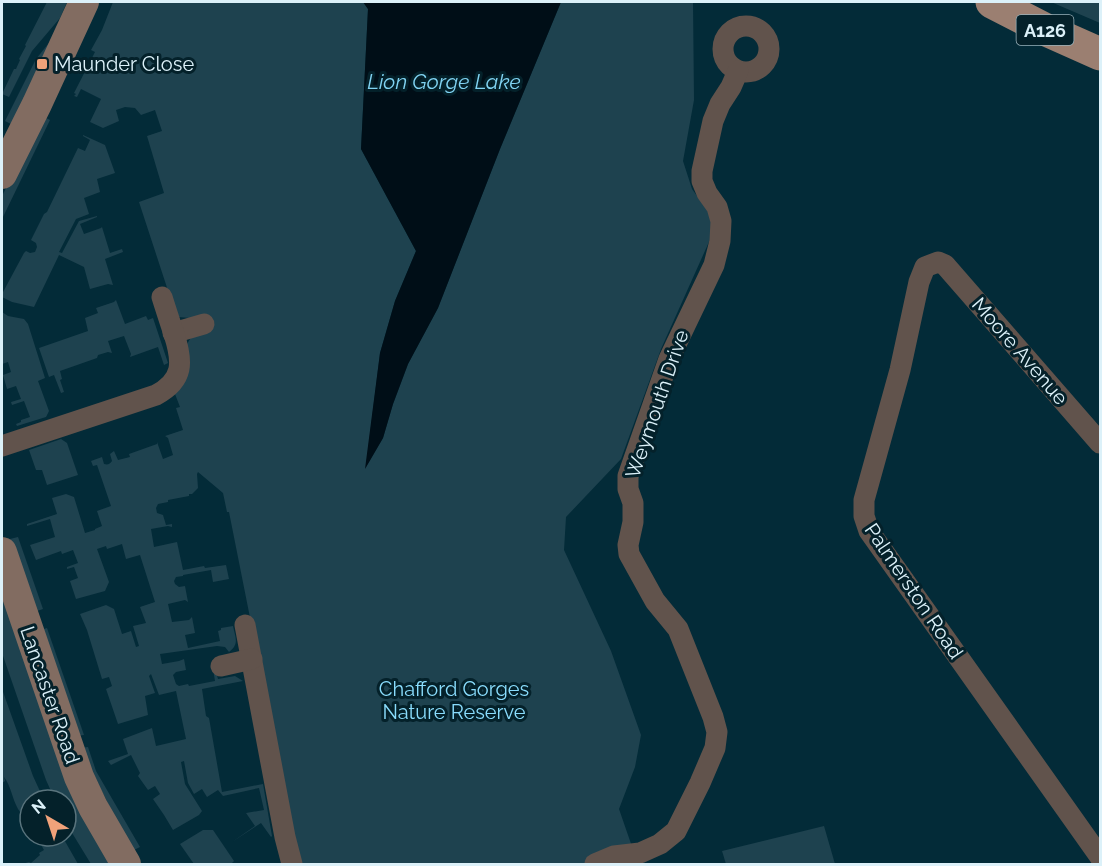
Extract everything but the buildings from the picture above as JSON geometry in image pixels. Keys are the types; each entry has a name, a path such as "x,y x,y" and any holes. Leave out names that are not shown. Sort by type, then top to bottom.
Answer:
{"main road":[{"name":"A126","path":"992,2 1044,29 1101,54"}],"street":[{"path":"5,158 42,93 84,2"},
{"name":"Weymouth Drive","path":"595,864 614,856 640,853 660,844 676,831 715,748 717,732 713,717 678,629 655,601 629,554 633,503 628,489 628,477 669,359 714,265 720,241 721,221 717,207 702,181 702,171 713,122 738,71"},
{"name":"Moore Avenue","path":"938,262 945,265 1101,443"},
{"name":"Palmerston Road","path":"938,262 925,267 919,282 900,370 864,500 864,516 869,531 1101,857"},
{"path":"2,446 163,392 178,372 180,352 162,297"},
{"path":"174,333 204,324"},
{"name":"Lancaster Road","path":"2,552 79,777 93,807 126,864"},
{"path":"245,624 292,864"},
{"path":"221,666 252,659"}],"green space":[{"path":"47,2 67,2 60,18 32,51 9,97 2,94 16,69 25,45"},
{"name":"Chafford Gorges Nature Reserve","path":"113,2 363,2 368,9 361,149 416,251 395,301 380,353 366,467 383,438 408,364 438,308 561,2 693,2 694,100 683,161 692,189 717,224 661,349 621,459 566,517 564,550 611,651 641,735 635,767 619,809 638,864 299,864 229,512 227,512 223,493 198,472 198,488 192,494 158,504 157,513 163,515 166,525 172,524 172,527 151,529 154,547 177,542 183,570 226,565 229,579 213,582 211,570 176,577 175,584 179,587 185,586 188,602 185,600 168,604 172,622 189,620 192,617 195,633 185,635 188,648 220,641 218,631 221,628 233,626 236,643 229,652 225,647 217,646 160,654 162,664 184,659 186,670 173,675 179,686 215,681 213,669 215,668 218,679 235,676 243,681 202,689 206,716 209,718 222,792 263,784 272,836 261,823 232,842 255,826 246,813 264,810 259,788 223,796 218,790 207,797 202,789 194,794 188,783 184,761 181,762 185,784 202,811 173,830 153,799 160,794 155,786 148,790 138,776 140,773 131,755 111,765 108,761 128,754 123,739 152,728 156,746 186,739 176,691 159,695 151,674 149,676 155,693 145,696 148,715 118,724 106,689 112,686 109,677 102,679 80,614 106,605 114,609 122,634 131,631 136,647 139,646 133,626 146,623 140,607 155,602 140,555 126,559 122,544 107,549 106,546 97,549 109,582 105,591 76,599 70,581 78,578 74,567 67,569 78,563 73,550 62,554 61,551 36,560 30,545 55,537 50,519 27,526 27,524 57,514 52,498 66,494 74,497 85,533 102,526 97,511 111,506 97,465 93,466 91,461 102,457 104,464 109,464 112,461 110,454 114,451 118,460 130,457 129,454 157,444 157,442 163,459 173,455 168,438 165,436 183,430 176,408 180,407 175,394 187,344 193,334 190,318 178,317 174,309 139,202 164,193 147,136 162,131 155,110 141,115 135,108 125,107 116,110 119,121 103,128 90,122 101,99 81,89 77,97 74,96 95,52 91,50"},
{"path":"1051,2 1100,2 1100,23"},
{"path":"61,28 13,125 5,121 36,59"},
{"path":"42,116 50,120 2,219 2,196"},
{"path":"83,135 105,145 115,173 97,179 100,192 84,198 89,214 76,219 59,252 62,253 79,221 97,216 80,224 84,234 102,227 110,253 122,249 123,252 105,259 113,285 108,284 90,289 84,267 59,255 34,307 12,302 2,297 2,294 24,253 26,251 35,252 36,243 31,240 78,148 85,151 90,140"},
{"path":"116,300 125,324 146,316 148,320 153,318 168,363 164,365 158,347 130,357 124,336 108,341 112,353 98,355 97,358 60,371 64,392 61,393 54,375 49,377 39,348 88,331 85,318 98,313 96,308"},
{"path":"2,312 8,316 24,319 28,324 45,378 38,381 49,411 46,417 17,426 16,424 21,420 30,417 24,401 12,405 11,402 21,399 16,386 7,389 3,375 11,372 8,362 2,364"},
{"path":"61,439 67,443 78,475 47,485 42,470 36,470 29,450"},
{"path":"18,537 43,609 31,613 10,539"},
{"path":"2,584 116,864 91,864 78,843 78,788 50,788 2,653"},
{"path":"47,628 84,735 75,736 38,631"},
{"path":"2,689 38,788 18,788 18,809 4,777 5,781 2,783"},
{"path":"88,747 96,771 140,847 132,851 80,748"},
{"path":"824,826 835,864 726,864 722,851"},
{"path":"203,830 213,830 234,861 231,864 194,864 180,844"},
{"path":"43,848 69,848 78,864 22,864 31,863 44,850"}],"water":[{"name":"Lion Gorge Lake","path":"363,2 561,2 438,308 408,364 383,438 365,469 380,353 395,301 416,251 361,149 368,9"}],"place":[{"name":"Maunder Close","path":"42,64"}]}
